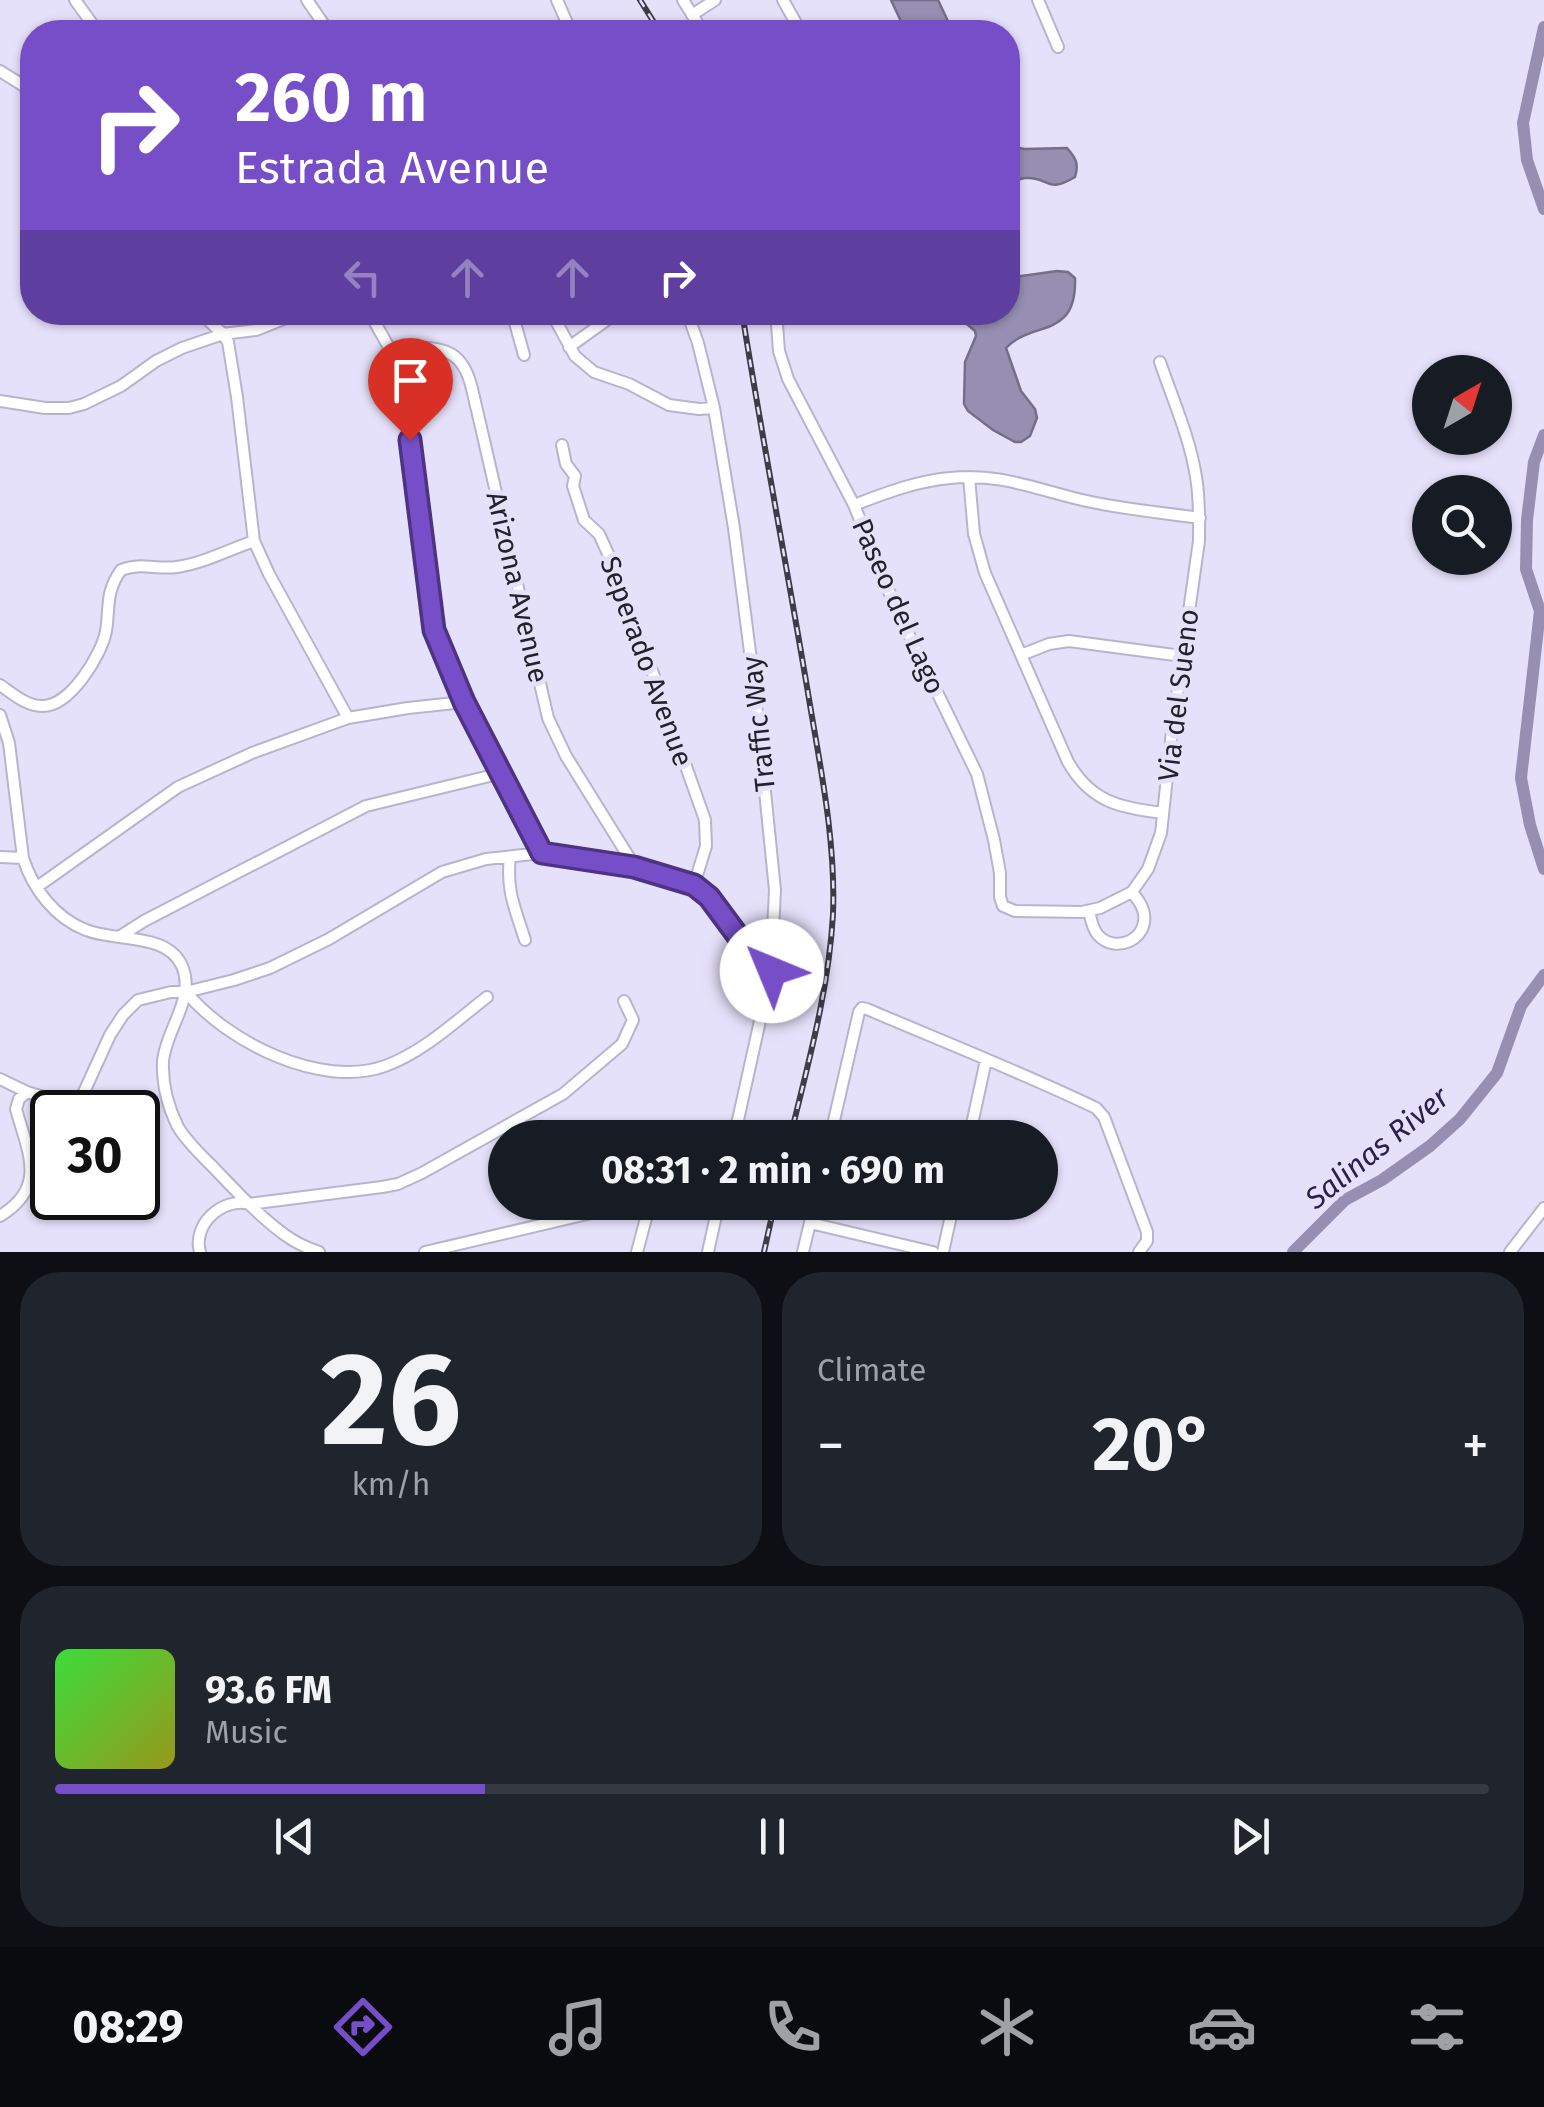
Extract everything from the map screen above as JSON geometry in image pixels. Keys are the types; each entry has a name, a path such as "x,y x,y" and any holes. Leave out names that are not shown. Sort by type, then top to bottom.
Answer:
{"street":[{"path":"683,0 695,20"},
{"path":"692,15 714,0"},
{"path":"1038,0 1058,47"},
{"path":"213,325 228,342 254,540 348,718"},
{"path":"0,400 70,408 120,386 168,354 223,334 268,325"},
{"path":"376,325 400,375 406,406 434,630 464,702 542,853"},
{"path":"516,325 524,355"},
{"path":"557,325 580,361 594,372 675,406 714,408"},
{"path":"570,347 600,325"},
{"name":"Traffic Way","path":"692,325 714,408 746,613 776,914 772,971 738,1120"},
{"name":"Paseo del Lago","path":"777,325 779,351 788,379 854,504 895,606 976,774 994,840 1004,906 1014,911 1090,911"},
{"name":"Arizona Avenue","path":"391,352 442,350 455,356 464,367 548,718 566,756 634,867"},
{"name":"Via del Sueno","path":"1132,892 1155,854 1161,833 1200,518 1197,478 1160,362"},
{"name":"Seperado Avenue","path":"562,445 566,464 575,476 573,486 584,520 599,534 610,558 618,599 633,622 703,812 706,846 694,885"},
{"path":"969,477 978,553 1068,762 1082,782 1103,799 1163,814"},
{"path":"854,504 911,485 969,477 1013,480 1103,504 1200,518"},
{"path":"0,685 28,703 56,703 76,686 102,643 109,590 120,570 204,561 254,540"},
{"path":"1021,655 1070,640 1182,656"},
{"path":"37,888 178,787 252,753 348,718 464,702"},
{"path":"0,714 24,858 37,888 54,910 72,924 91,932 154,943 172,952 183,968 186,992 163,1060 166,1094 183,1135 286,1236 320,1252"},
{"path":"119,938 366,806 502,773"},
{"path":"0,1079 27,1092 66,1104 72,1102 84,1092 110,1035 131,1006 154,995 186,992 252,974 306,952 442,872 474,862 542,853 634,867 694,885 709,897 752,955 772,971"},
{"path":"0,857 24,858"},
{"path":"510,857 511,900 525,940"},
{"path":"1132,892 1143,908 1144,922 1139,934 1128,942 1114,944 1102,939 1093,928 1090,911 1132,892"},
{"path":"186,992 214,1020 251,1044 292,1061 350,1072 379,1068 409,1054 487,997"},
{"path":"200,1252 200,1230 226,1205 398,1184 564,1094 622,1044 632,1020 624,1001"},
{"path":"834,1120 862,1008 1007,1066 1096,1108 1104,1117 1146,1232 1148,1241 1139,1252"},
{"path":"973,1120 986,1060"},
{"path":"0,1216 16,1206 31,1181 31,1165 16,1109 27,1092"},
{"path":"1510,1252 1544,1208"},
{"path":"426,1252 562,1220"},
{"path":"637,1252 645,1220"},
{"path":"708,1252 715,1220"},
{"path":"803,1252 811,1220"},
{"path":"943,1252 950,1220"},
{"path":"810,1223 933,1252"}],"shaded area":[{"path":"891,0 938,0 947,20 900,20"},
{"path":"1020,148 1067,148 1076,161 1075,177 1065,182 1053,185 1020,180"},
{"path":"1057,271 1068,272 1075,278 1074,298 1061,320 1017,339 1006,348 1021,391 1037,418 1030,436 1015,442 968,411 964,404 965,362 976,336 968,325 1020,325 1020,276"}],"waterway":[{"name":"Salinas River","path":"1544,27 1523,123 1527,160 1544,209"},
{"name":"Salinas River","path":"1544,435 1534,462 1527,520 1526,569 1540,611 1521,778 1544,869"},
{"name":"Salinas River","path":"1293,1252 1345,1200 1382,1180 1460,1119 1497,1073 1521,1006 1544,975"}],"railway":[{"path":"640,0 652,20"},
{"path":"744,325 821,771 832,857 833,914 827,970 794,1120"},
{"path":"764,1252 771,1220"}],"route":[{"path":"410,440 434,630 464,702 542,853 634,867 694,885 709,897 752,955 772,971"}]}
